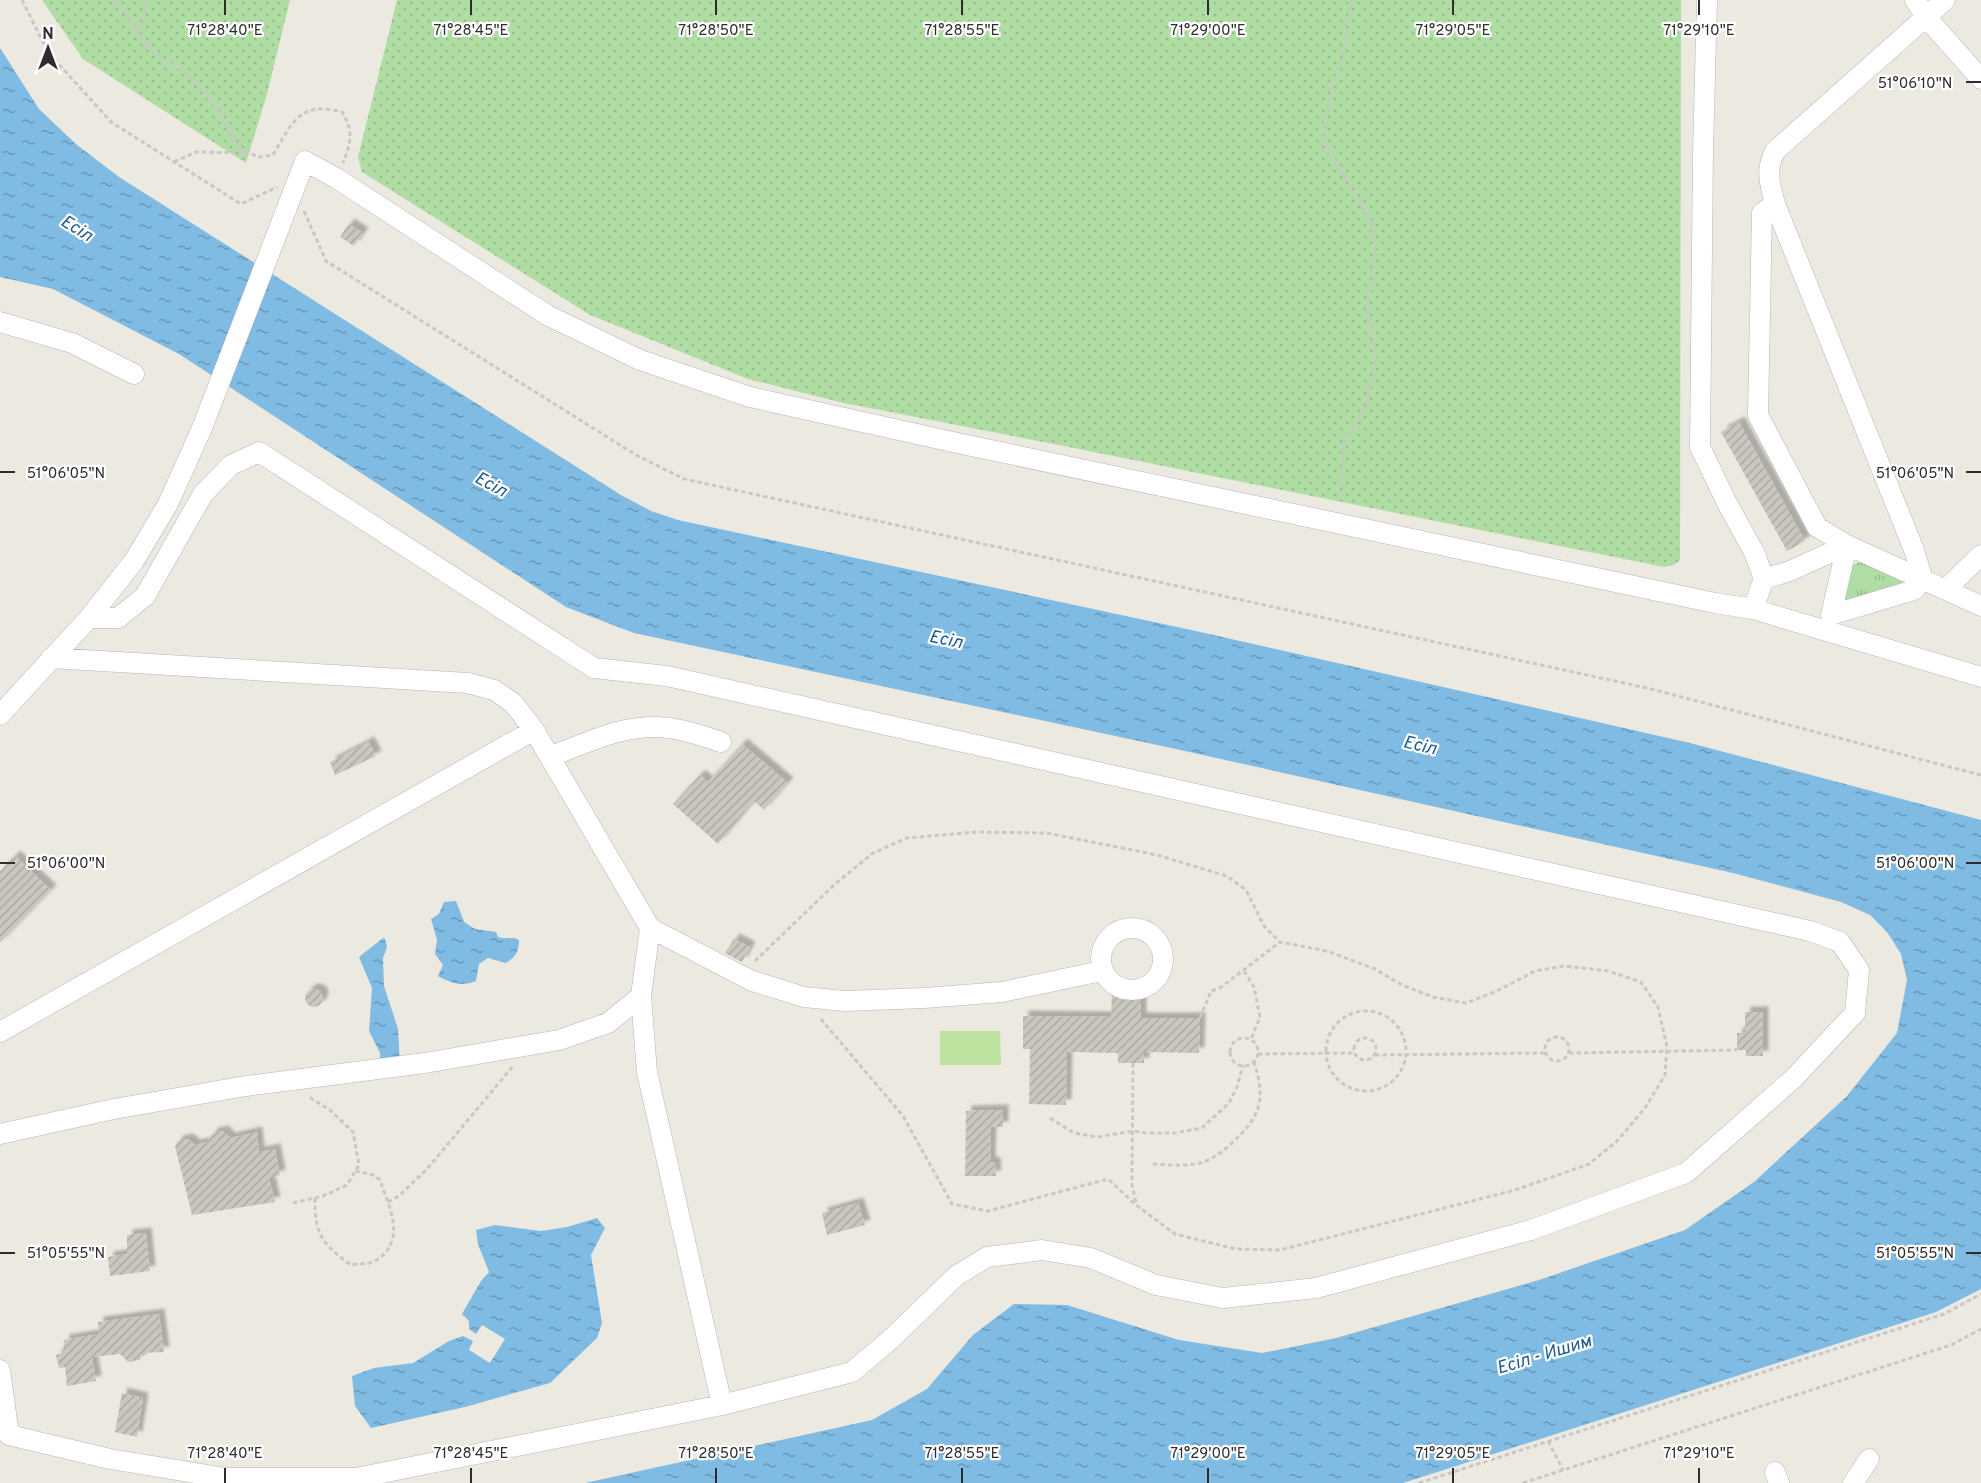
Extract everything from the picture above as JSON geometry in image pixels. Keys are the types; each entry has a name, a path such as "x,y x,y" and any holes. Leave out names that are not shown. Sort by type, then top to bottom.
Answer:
{"street":[{"path":"1707,0 1700,447 1755,554 1764,579 1753,609"},
{"path":"1915,0 1926,17 1981,79"},
{"path":"1923,580 1914,550 1775,204 1767,176 1769,161 1775,151 1945,0"},
{"path":"0,715 89,618 134,561 168,504 202,428 305,161 336,178 547,315 640,360 750,398 1715,603 1753,609 1981,677"},
{"path":"1775,204 1762,213 1758,415 1817,527 1847,545 1981,606"},
{"path":"0,322 72,343 134,374"},
{"path":"0,1370 4,1433 110,1459 226,1478 356,1478 722,1405 852,1372 891,1339 956,1276 987,1257 1042,1250 1091,1258 1156,1285 1223,1298 1316,1288 1531,1230 1686,1173 1793,1079 1855,1013 1860,970 1840,942 1810,931 667,676 594,668 259,453 231,465 203,494 145,596 118,618 89,618"},
{"path":"1764,579 1790,571 1847,545"},
{"path":"1847,545 1831,615 1914,590 1923,580"},
{"path":"1945,590 1980,558"},
{"path":"51,658 468,682 494,690 513,703 534,730 650,928 752,981 804,997 845,1001 1002,992 1092,973 1101,969"},
{"path":"551,756 609,735 640,728 690,731 722,742"},
{"path":"0,1032 534,730"},
{"path":"650,928 641,996 647,1072 722,1405"},
{"path":"0,1134 114,1109 278,1082 425,1063 559,1040 608,1023 641,996"},
{"path":"1853,1483 1869,1459"}],"path":[{"path":"22,0 48,52 111,122 241,204 279,186"},
{"path":"115,0 150,49 193,80 220,111 238,147 258,157 273,155 292,124 310,109 326,108 342,112 349,125 350,146 336,178"},
{"path":"139,34 147,0"},
{"path":"1341,495 1342,446 1365,407 1376,360 1367,310 1376,245 1369,217 1323,141 1324,123 1347,39 1351,0"},
{"path":"174,162 196,152 251,153"},
{"path":"310,223 326,261 636,455 684,479 1647,688 1981,775"},
{"path":"740,975 835,884 873,852 907,838 976,832 1047,833 1157,855 1227,876 1246,890 1264,926 1280,942 1327,951 1375,969 1402,985 1433,997 1466,1003 1497,991 1535,971 1564,966 1608,971 1641,982 1658,1007 1667,1051 1665,1075 1645,1108 1617,1141 1588,1164 1515,1190 1280,1250 1236,1249 1175,1234 1136,1205 1108,1179 988,1211 952,1204 903,1116 839,1042 804,997"},
{"path":"1200,1018 1211,991 1220,988 1244,971 1280,942"},
{"path":"1244,971 1254,987 1260,1017 1251,1039"},
{"path":"1366,1010 1379,1013 1395,1024 1405,1041 1406,1054 1403,1067 1390,1082 1372,1090 1359,1090 1346,1086 1336,1078 1329,1066 1326,1053 1327,1040 1332,1028 1342,1018 1353,1012 1366,1010"},
{"path":"1557,1036 1569,1045 1569,1053 1564,1059 1557,1061 1550,1059 1545,1053 1545,1045 1557,1036"},
{"path":"1242,1038 1251,1039 1257,1045 1258,1054 1254,1062 1243,1065 1238,1064 1232,1058 1231,1049 1234,1042 1242,1038"},
{"path":"1375,1055 1377,1050 1374,1042 1367,1038 1360,1039 1354,1045 1354,1053 1359,1060 1367,1061 1375,1055 1545,1053"},
{"path":"388,1202 399,1196 427,1168 512,1068 526,1046"},
{"path":"1569,1053 1737,1050"},
{"path":"1258,1054 1354,1053"},
{"path":"1153,1164 1196,1164 1218,1155 1241,1134 1255,1119 1260,1099 1260,1082 1254,1062"},
{"path":"1133,1063 1132,1185 1136,1205"},
{"path":"1050,1118 1074,1133 1097,1137 1133,1131 1175,1133 1202,1128 1229,1103 1237,1087 1243,1065"},
{"path":"278,1082 301,1092 330,1110 353,1132 359,1166 346,1185 315,1198 293,1203"},
{"path":"315,1198 314,1216 322,1239 351,1265 374,1262 390,1246 396,1228 381,1179 356,1170"},
{"path":"1419,1483 1944,1314 1981,1294"},
{"path":"1523,1483 1951,1345 1981,1329"},
{"path":"1548,1441 1563,1470"}],"green space":[{"path":"42,0 290,0 267,94 246,163 83,59"},
{"path":"397,0 1681,0 1680,560 1674,565 1664,567 844,403 748,379 590,315 362,172 358,157"},
{"path":"1864,560 1905,580 1907,584 1842,600 1851,566"},
{"path":"940,1031 1000,1031 1001,1065 940,1065"}],"water":[{"path":"0,48 39,109 77,145 119,177 621,495 651,511 678,520 1196,631 1690,743 1981,820 1981,1289 1936,1312 1403,1483 585,1483 872,1420 927,1389 973,1335 1014,1304 1067,1305 1179,1340 1262,1353 1336,1338 1539,1280 1685,1230 1754,1182 1847,1096 1897,1033 1907,980 1901,954 1887,932 1870,915 1841,902 1733,873 1176,749 634,633 566,607 179,354 53,289 0,277"},
{"path":"456,901 464,922 475,929 496,932 501,938 519,940 515,956 506,963 488,958 479,964 476,981 466,984 452,982 438,976 443,965 435,954 437,940 431,919 439,914 444,902"},
{"path":"383,938 387,947 383,958 384,986 398,1029 400,1063 380,1065 380,1053 369,1031 372,988 359,957"},
{"path":"597,1218 605,1228 591,1255 602,1323 597,1338 550,1383 465,1407 371,1428 355,1406 352,1376 374,1368 413,1363 449,1341 463,1336 473,1341 469,1350 490,1363 505,1339 482,1325 476,1334 469,1329 469,1321 462,1314 481,1281 489,1272 478,1244 476,1230 495,1225 541,1231 567,1227"}],"building":[{"path":"349,224 363,233 354,246 340,237"},
{"path":"1739,422 1805,541 1787,551 1721,432"},
{"path":"369,742 376,756 335,775 330,762"},
{"path":"742,744 788,783 764,810 754,801 718,844 673,804 700,775 708,782"},
{"path":"15,856 51,890 0,943 0,871"},
{"path":"734,939 750,947 742,962 725,953"},
{"path":"314,989 320,992 323,998 320,1004 314,1007 308,1004 305,998 308,992"},
{"path":"1112,993 1141,993 1141,1018 1200,1018 1199,1053 1144,1052 1144,1063 1118,1063 1118,1053 1067,1052 1066,1105 1029,1104 1030,1049 1023,1049 1023,1016 1111,1017"},
{"path":"1745,1012 1763,1012 1763,1056 1746,1056 1746,1050 1737,1050 1737,1033 1745,1033"},
{"path":"1003,1110 1003,1127 991,1127 990,1162 995,1163 996,1176 965,1176 966,1111"},
{"path":"223,1131 230,1138 257,1132 259,1152 275,1149 280,1175 269,1178 275,1202 192,1215 175,1146 178,1141 188,1139 195,1145 207,1142 213,1133"},
{"path":"858,1203 865,1225 827,1235 822,1213"},
{"path":"146,1233 150,1271 110,1276 108,1257 127,1254 127,1235"},
{"path":"159,1314 164,1352 142,1353 140,1360 128,1362 120,1354 92,1357 96,1381 67,1386 65,1367 59,1368 56,1355 63,1353 64,1340 99,1334 98,1322"},
{"path":"122,1393 143,1398 137,1437 115,1432"}],"water label":[{"name":"Есіл","path":"77,228"},
{"name":"Есіл","path":"491,484"},
{"name":"Есіл","path":"946,639"},
{"name":"Есіл","path":"1420,745"},
{"name":"Есіл - Ишим","path":"1544,1354"}]}
